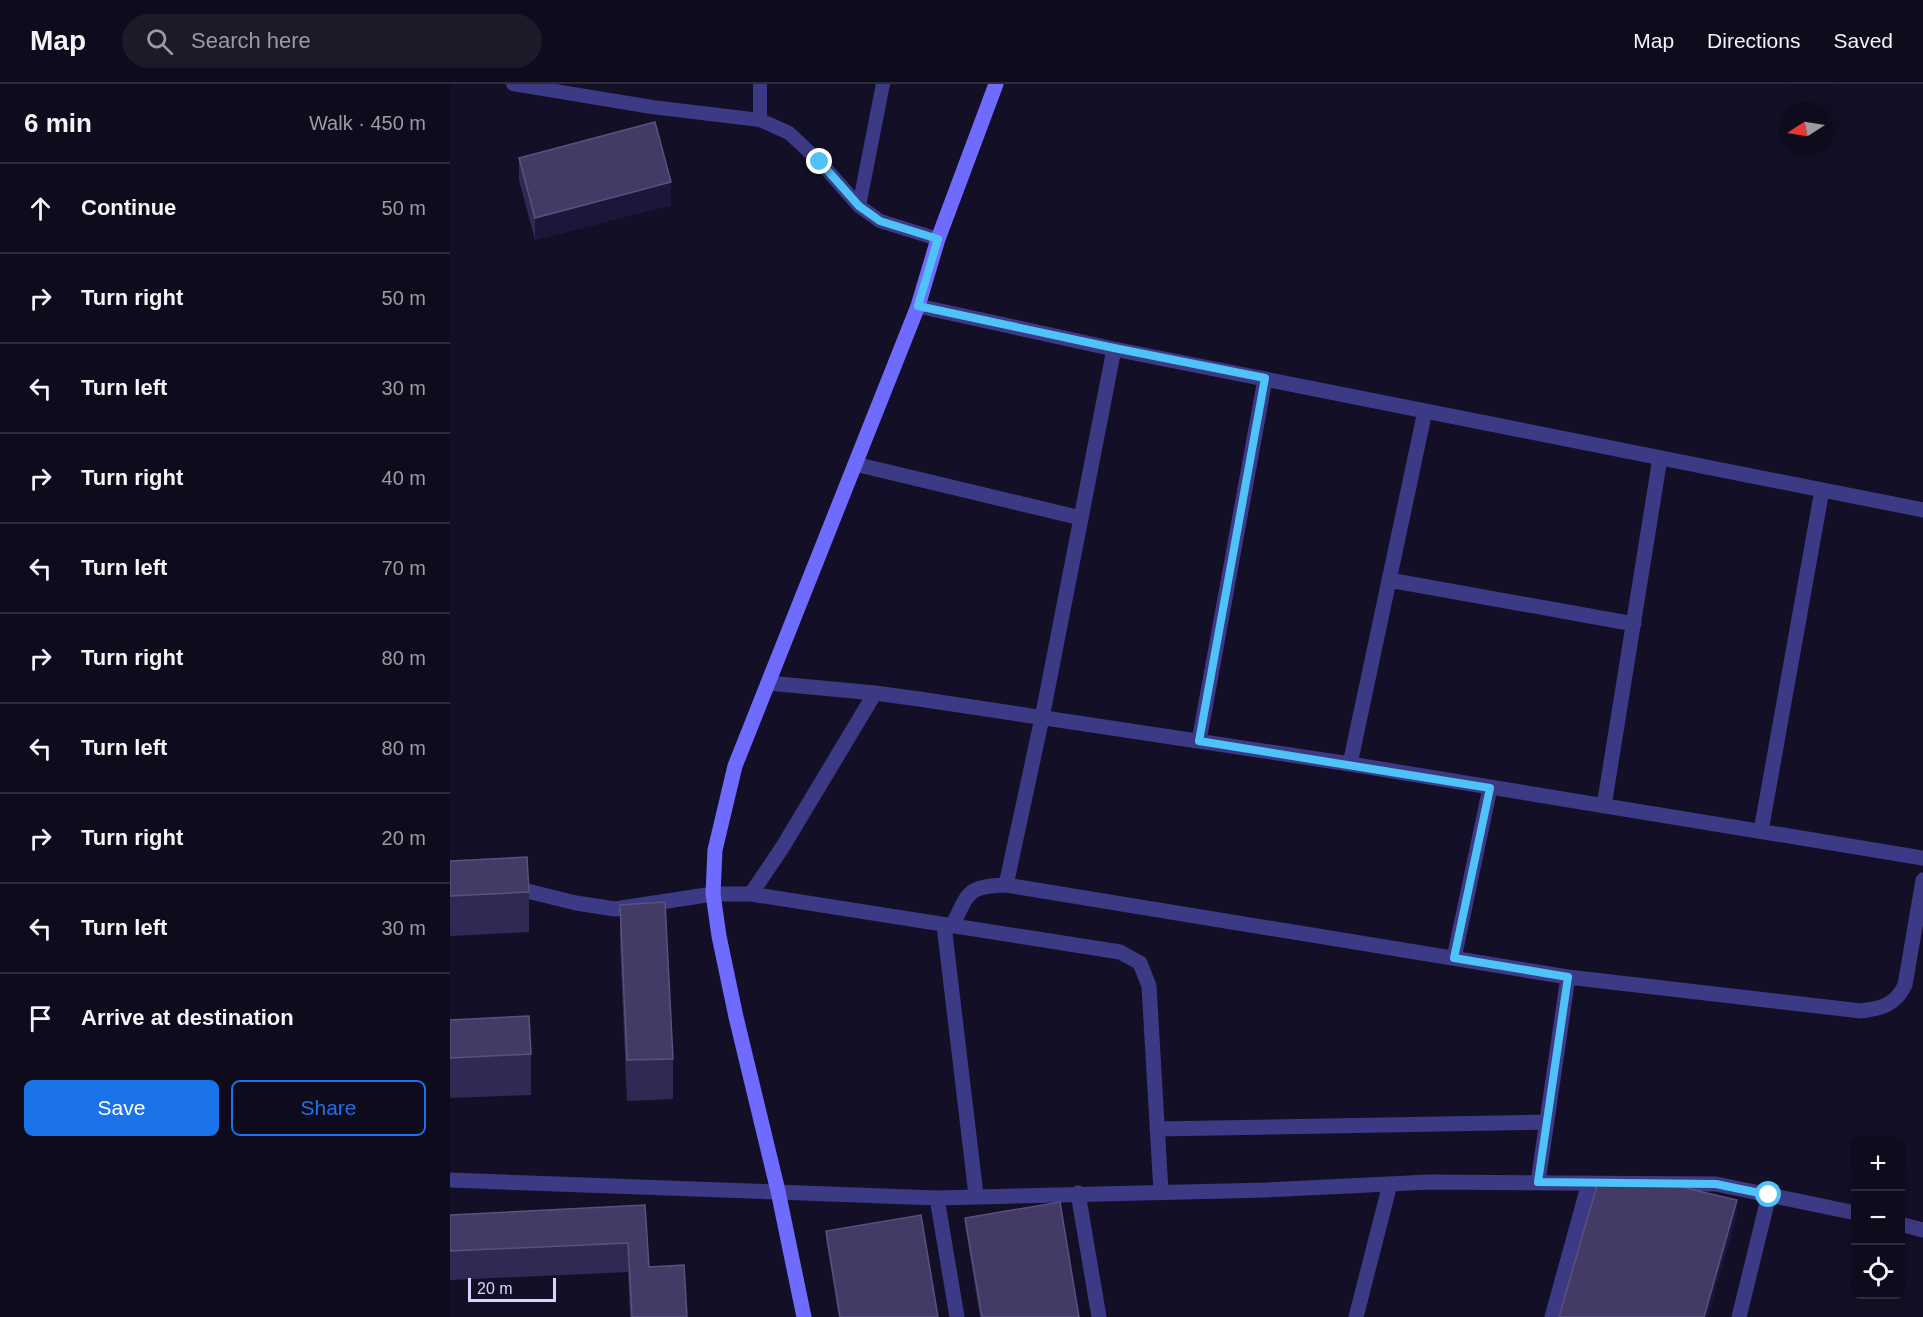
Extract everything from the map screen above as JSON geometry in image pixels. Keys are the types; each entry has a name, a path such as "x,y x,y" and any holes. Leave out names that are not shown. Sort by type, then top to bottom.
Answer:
{"main road":[{"path":"804,1317 778,1191 719,936 713,894 715,850 735,766 918,306 938,239 996,84"}],"street":[{"path":"918,306 1114,348 1923,510"},
{"path":"1006,885 1042,718 1114,348"},
{"path":"1199,741 1265,378"},
{"path":"1350,764 1425,411"},
{"path":"1604,806 1660,458"},
{"path":"855,464 1081,518"},
{"path":"1761,831 1822,490"},
{"path":"1389,580 1634,624"},
{"path":"768,683 875,693 1199,741 1923,858"},
{"path":"751,894 782,848 875,693"},
{"path":"1454,958 1490,788"},
{"path":"976,1195 948,926 974,889 983,886 1006,885 1568,977 1862,1011 1889,1004 1899,996 1905,985 1923,880"},
{"path":"493,882 576,903 615,909 713,894 751,894 1120,952 1140,963 1149,986 1161,1192"},
{"path":"1538,1182 1568,977"},
{"path":"1157,1129 1547,1122"},
{"path":"450,1180 937,1198 976,1195 1267,1190 1430,1182 1716,1184 1851,1212"},
{"path":"1552,1317 1589,1183"},
{"path":"1356,1317 1390,1184"},
{"path":"1078,1193 1099,1317"},
{"path":"1739,1317 1769,1195"},
{"path":"937,1198 957,1317"},
{"path":"1905,1225 1923,1230"}],"lane":[{"path":"513,84 652,107 760,120 789,133 820,162 859,206 880,221 938,239"},
{"path":"760,84 760,120"},
{"path":"859,206 883,84"}],"building":[{"path":"655,122 671,182 535,218 519,158"},
{"path":"527,857 529,892 450,896 450,861"},
{"path":"665,902 673,1059 627,1060 620,905"},
{"path":"529,1016 531,1054 450,1058 450,1020"},
{"path":"1597,1185 1677,1186 1737,1200 1704,1317 1559,1317"},
{"path":"1060,1202 1079,1317 982,1317 965,1218"},
{"path":"645,1205 649,1267 684,1265 687,1317 632,1317 628,1243 450,1251 450,1215"},
{"path":"921,1215 938,1317 840,1317 826,1231"}],"route":[{"path":"820,162 859,206 880,221 938,239 918,306 1265,378 1199,741 1490,788 1454,958 1568,977 1538,1182 1716,1184 1769,1195"}]}
